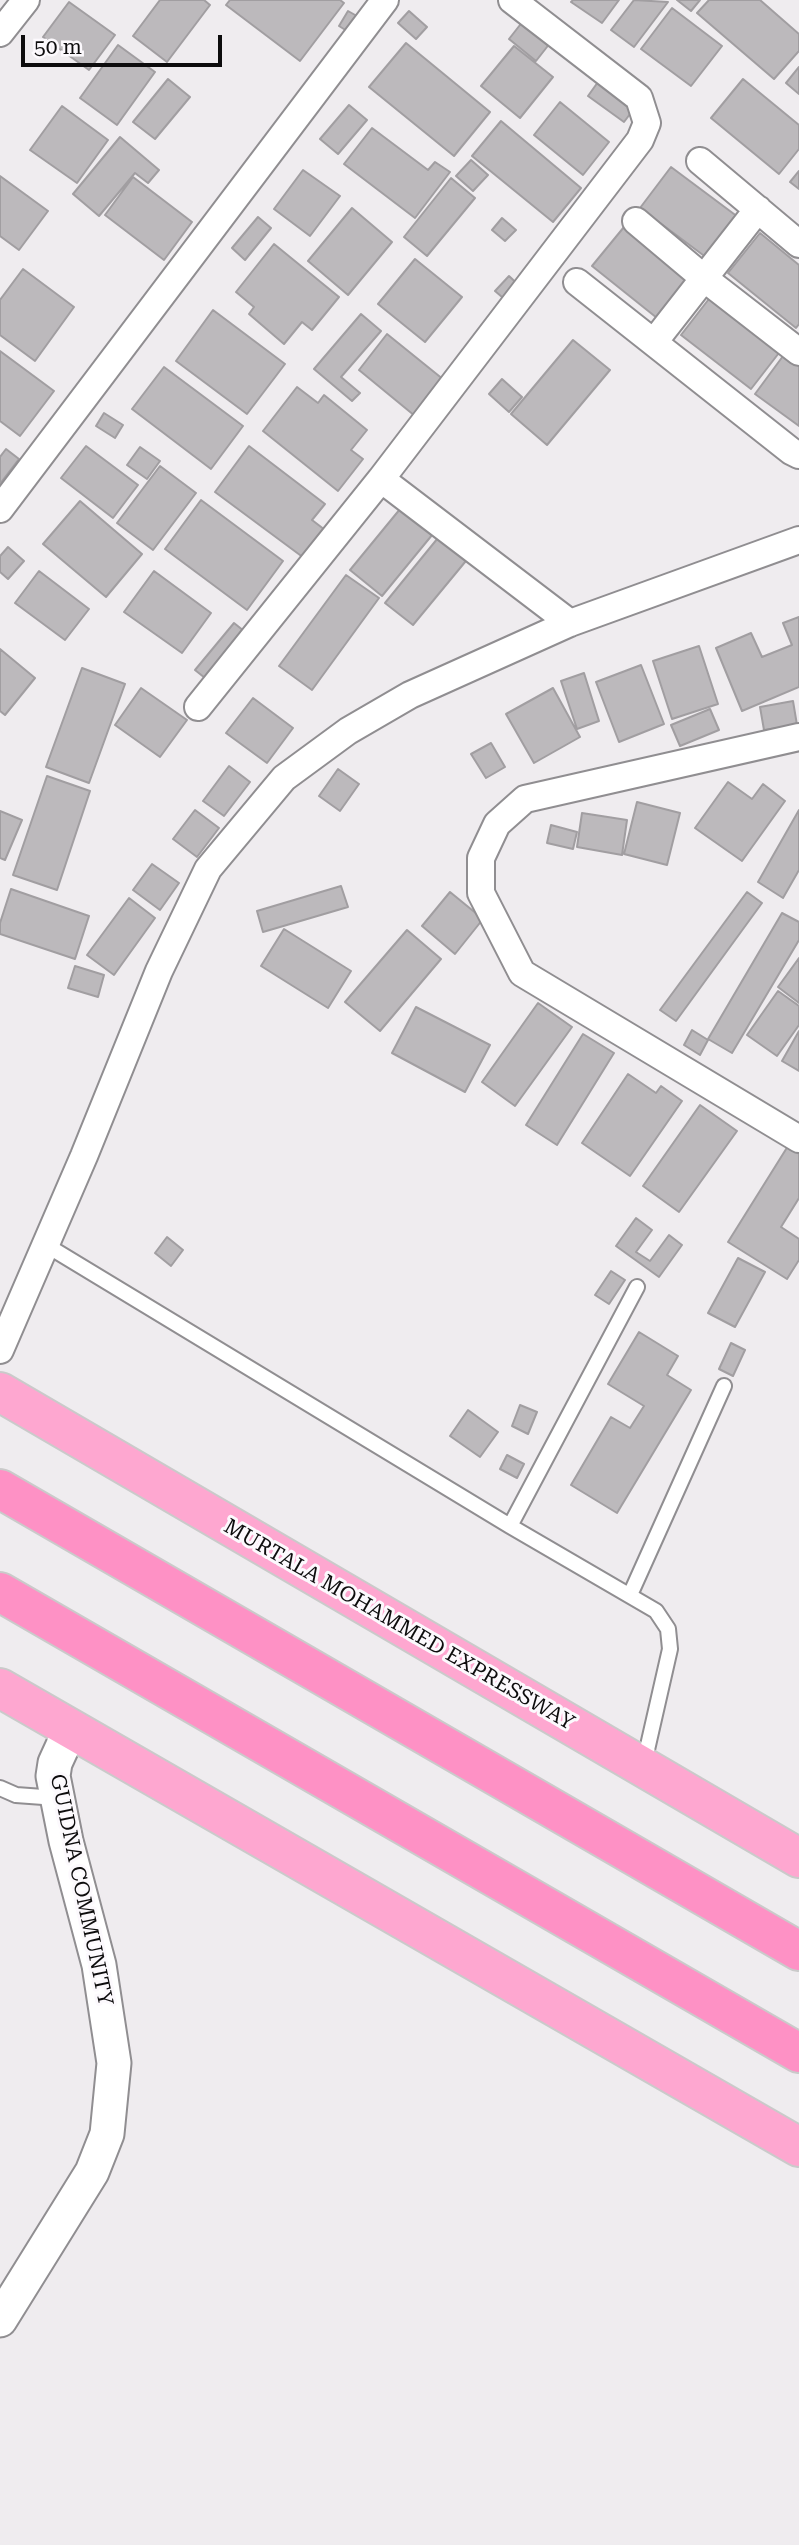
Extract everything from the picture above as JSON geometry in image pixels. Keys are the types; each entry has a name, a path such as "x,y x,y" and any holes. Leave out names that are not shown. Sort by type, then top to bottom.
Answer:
{"highway":[{"name":"MURTALA MOHAMMED EXPRESSWAY","path":"0,1392 799,1858"},
{"path":"0,1489 799,1951"},
{"path":"0,1592 799,2053"},
{"path":"0,1688 799,2147"}],"street":[{"path":"0,33 26,0"},
{"path":"0,509 385,0"},
{"path":"198,706 381,479 640,140 647,123 639,98 512,0"},
{"path":"700,161 799,244"},
{"path":"654,342 758,209"},
{"path":"636,221 799,352"},
{"path":"577,282 799,455"},
{"path":"381,479 570,623"},
{"path":"0,1350 85,1156 159,971 208,869 284,779 348,731 410,695 570,623 799,540"},
{"path":"799,737 526,799 497,824 481,858 481,893 522,973 799,1139"},
{"name":"GUIDNA COMMUNITY","path":"0,2320 92,2172 107,2134 114,2063 99,1965 57,1798 54,1776 55,1763 71,1728"}],"lane":[{"path":"46,1245 510,1526 656,1611 668,1629 670,1649 643,1767"},
{"path":"510,1526 637,1287"},
{"path":"630,1595 724,1385"},
{"path":"0,1788 16,1795 57,1798"}],"building":[{"path":"160,0 204,0 210,5 167,62 133,36"},
{"path":"230,0 340,0 344,3 300,61 226,5"},
{"path":"619,0 602,23 571,2"},
{"path":"634,0 668,2 634,47 611,30"},
{"path":"677,0 700,0 691,11"},
{"path":"709,0 760,0 799,34 799,51 774,79 697,13"},
{"path":"69,2 115,35 89,70 43,37"},
{"path":"672,8 722,46 691,86 641,49"},
{"path":"348,11 364,20 355,36 339,26"},
{"path":"409,11 427,27 416,39 398,23"},
{"path":"527,16 554,38 536,61 509,39"},
{"path":"406,43 490,112 454,156 369,87"},
{"path":"118,45 155,72 117,125 80,98"},
{"path":"514,46 553,77 520,118 481,86"},
{"path":"799,67 799,94 786,83"},
{"path":"603,75 639,102 624,122 588,96"},
{"path":"168,79 190,97 155,139 133,122"},
{"path":"743,79 799,125 799,149 779,174 711,118"},
{"path":"560,102 609,142 583,175 534,135"},
{"path":"349,105 367,120 338,154 320,139"},
{"path":"62,106 108,140 77,183 30,150"},
{"path":"501,121 581,188 553,222 472,156"},
{"path":"372,128 428,170 435,162 450,172 415,218 344,164"},
{"path":"120,137 159,170 148,183 135,173 99,216 73,194"},
{"path":"471,160 488,175 473,191 456,176"},
{"path":"671,167 742,220 711,261 640,208"},
{"path":"303,170 340,196 310,236 274,209"},
{"path":"799,171 799,189 790,182"},
{"path":"0,176 48,211 19,250 0,236"},
{"path":"133,177 192,222 164,260 105,215"},
{"path":"451,178 475,198 427,256 404,237"},
{"path":"352,208 392,242 348,295 308,261"},
{"path":"258,217 271,228 245,260 232,248"},
{"path":"502,218 516,230 505,241 492,230"},
{"path":"624,227 693,282 662,322 592,266"},
{"path":"760,233 799,265 799,324 796,328 728,273"},
{"path":"274,244 339,297 312,330 302,322 284,344 249,314 254,307 236,292"},
{"path":"415,259 462,297 425,342 378,304"},
{"path":"23,269 74,307 35,361 0,335 0,300"},
{"path":"509,276 523,289 509,303 495,291"},
{"path":"712,295 782,349 751,389 681,335"},
{"path":"213,310 285,364 247,414 176,361"},
{"path":"361,314 381,331 341,377 360,393 352,401 314,369"},
{"path":"387,334 444,380 415,416 359,370"},
{"path":"573,340 610,370 547,445 511,414"},
{"path":"0,351 54,391 20,436 0,421"},
{"path":"786,352 799,362 799,426 755,394"},
{"path":"164,367 243,426 211,469 132,409"},
{"path":"502,379 522,397 509,412 489,394"},
{"path":"297,387 318,403 324,395 367,430 351,450 363,459 338,491 263,431"},
{"path":"104,413 123,425 115,438 96,426"},
{"path":"86,446 138,485 113,518 61,478"},
{"path":"249,446 325,504 312,520 325,530 304,558 215,492"},
{"path":"140,447 160,461 147,479 127,465"},
{"path":"6,449 19,459 0,484 0,457"},
{"path":"160,466 196,493 153,550 117,523"},
{"path":"201,500 283,561 247,610 165,549"},
{"path":"80,501 142,554 106,597 43,544"},
{"path":"405,503 437,529 382,596 350,570"},
{"path":"442,533 470,556 413,625 385,603"},
{"path":"8,547 24,561 8,579 0,572 0,556"},
{"path":"39,571 89,609 65,640 15,603"},
{"path":"154,571 211,613 182,653 124,612"},
{"path":"346,575 379,598 312,690 279,666"},
{"path":"799,617 799,687 742,711 716,648 751,633 762,657 792,645 783,623"},
{"path":"234,623 249,635 210,682 195,670"},
{"path":"699,646 718,704 672,719 653,661"},
{"path":"0,649 35,678 5,715 0,711"},
{"path":"641,665 664,724 619,742 596,682"},
{"path":"82,668 125,684 89,783 46,767"},
{"path":"584,673 599,721 577,729 561,681"},
{"path":"141,688 187,720 160,757 115,725"},
{"path":"553,688 580,737 534,763 506,714"},
{"path":"253,698 293,728 267,763 226,733"},
{"path":"793,701 797,725 764,730 760,707"},
{"path":"710,709 719,730 680,746 671,725"},
{"path":"491,743 505,767 486,778 471,754"},
{"path":"229,766 250,782 224,816 203,801"},
{"path":"338,769 359,784 340,811 319,796"},
{"path":"47,776 90,791 57,890 13,875"},
{"path":"728,782 752,799 763,784 785,801 742,861 695,828"},
{"path":"637,802 680,813 667,865 624,854"},
{"path":"195,810 219,828 197,857 173,839"},
{"path":"799,810 799,870 783,898 758,882"},
{"path":"0,811 22,820 5,860 0,858"},
{"path":"582,813 627,820 622,855 577,847"},
{"path":"551,825 577,832 573,849 547,843"},
{"path":"152,864 179,883 160,910 133,890"},
{"path":"341,886 348,907 263,932 257,911"},
{"path":"11,889 89,916 75,959 0,934 0,923"},
{"path":"450,892 483,919 455,954 422,926"},
{"path":"747,892 762,903 676,1021 660,1010"},
{"path":"129,898 155,918 114,975 87,955"},
{"path":"782,913 799,922 799,940 732,1053 708,1039"},
{"path":"284,929 351,971 328,1008 261,966"},
{"path":"407,930 441,959 380,1031 345,1002"},
{"path":"799,958 799,1003 778,987"},
{"path":"75,966 104,975 98,997 68,988"},
{"path":"778,991 799,1006 799,1025 777,1056 747,1035"},
{"path":"538,1003 572,1027 515,1106 482,1082"},
{"path":"416,1007 490,1045 465,1092 392,1053"},
{"path":"692,1030 708,1040 700,1055 684,1045"},
{"path":"799,1031 799,1071 782,1061"},
{"path":"583,1034 614,1053 557,1145 526,1125"},
{"path":"628,1074 656,1093 661,1086 682,1101 630,1176 582,1143"},
{"path":"700,1105 737,1131 679,1212 643,1186"},
{"path":"788,1146 799,1154 799,1198 781,1227 799,1239 799,1260 787,1279 728,1242"},
{"path":"636,1218 652,1230 636,1252 650,1261 669,1235 682,1245 659,1277 616,1246"},
{"path":"167,1237 183,1250 171,1266 155,1253"},
{"path":"738,1258 765,1272 735,1327 708,1313"},
{"path":"611,1271 625,1280 609,1304 595,1295"},
{"path":"639,1332 678,1356 667,1375 691,1390 617,1513 571,1485 611,1417 630,1428 644,1406 608,1384"},
{"path":"731,1343 745,1350 733,1376 719,1369"},
{"path":"520,1405 537,1412 528,1434 512,1426"},
{"path":"468,1410 498,1432 480,1457 450,1436"},
{"path":"507,1455 524,1464 517,1478 500,1469"}]}
